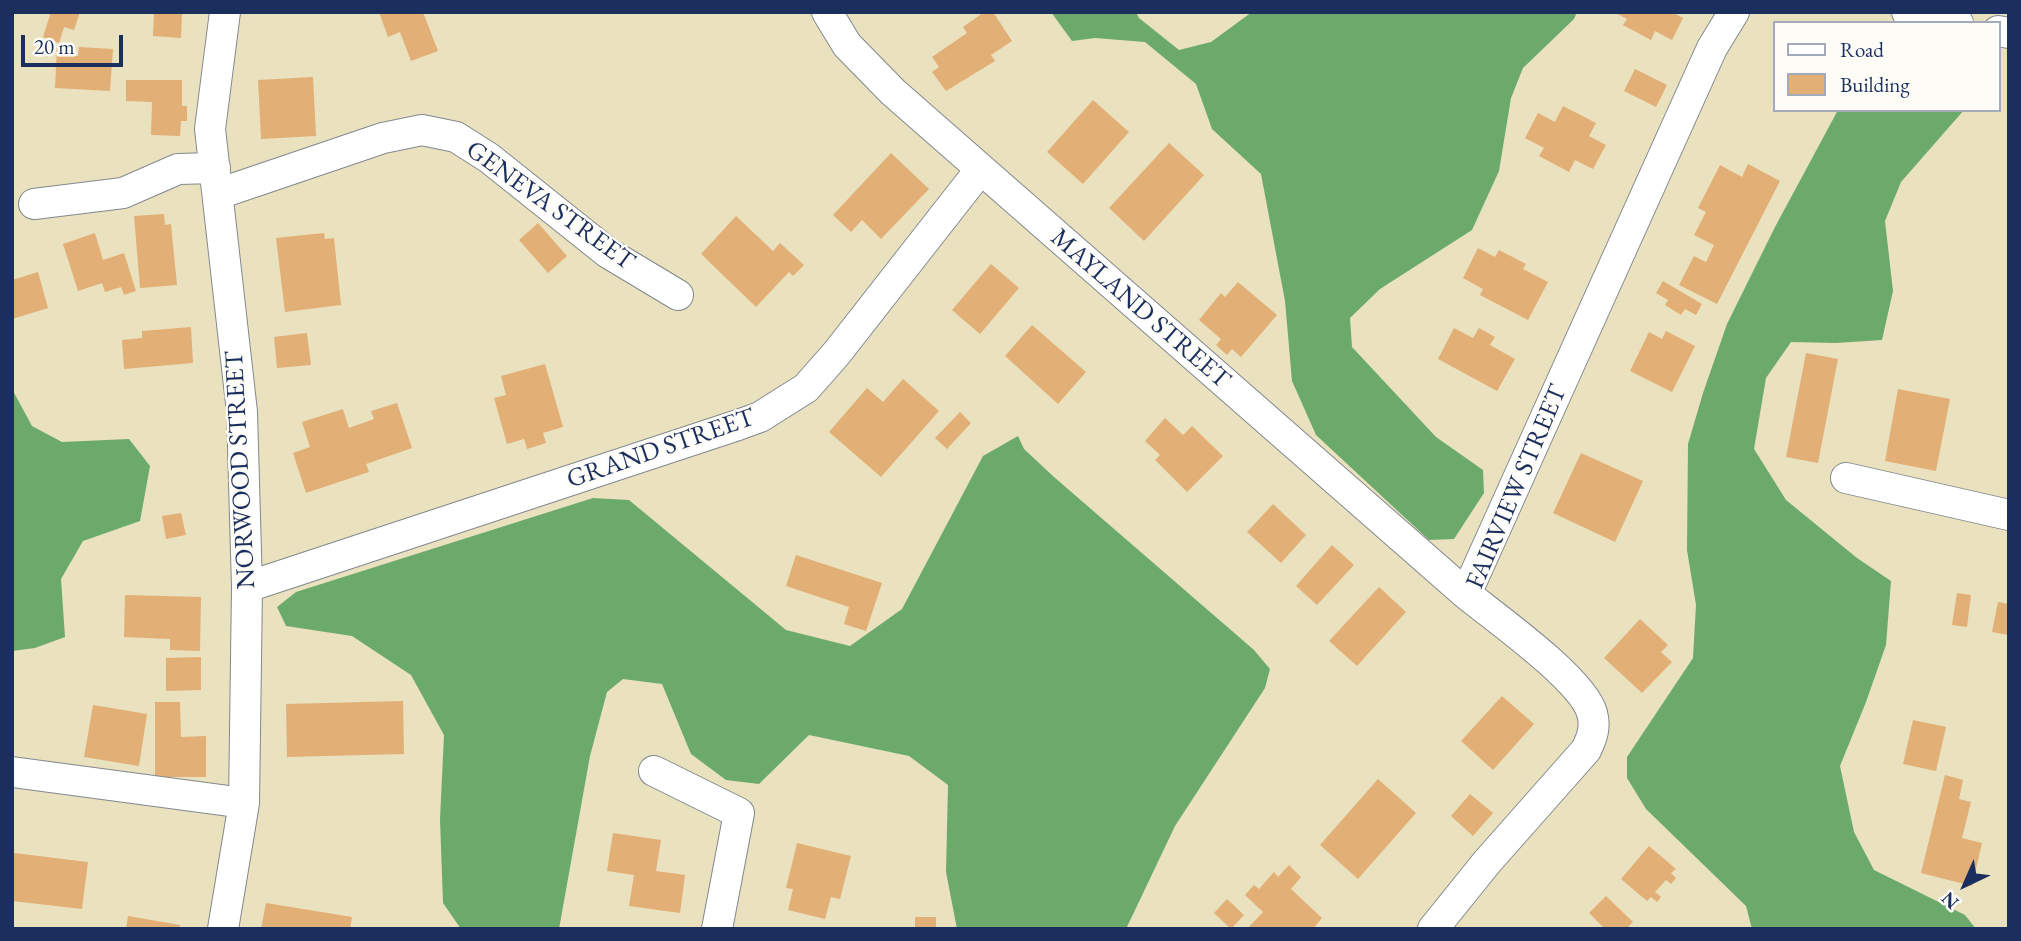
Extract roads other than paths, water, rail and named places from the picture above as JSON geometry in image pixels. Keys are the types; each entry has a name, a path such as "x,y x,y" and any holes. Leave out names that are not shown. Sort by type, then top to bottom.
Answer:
{"street":[{"name":"NORWOOD STREET","path":"223,929 244,803 247,587 242,412 211,129 225,12"},
{"name":"MAYLAND STREET","path":"827,12 847,45 893,92 1466,594"},
{"name":"FAIRVIEW STREET","path":"1433,929 1495,853 1586,750 1594,730 1589,706 1578,688 1466,594 1712,48 1734,12"},
{"path":"1907,12 1949,21"},
{"name":"GENEVA STREET","path":"34,204 123,193 178,169 217,181 422,130 456,137 489,158 608,253 678,295"},
{"name":"GRAND STREET","path":"247,587 738,425 782,405 806,388 836,354 980,170"},
{"path":"1846,478 2009,515"},
{"path":"654,771 739,813 717,929"},
{"path":"12,772 244,803"}]}
